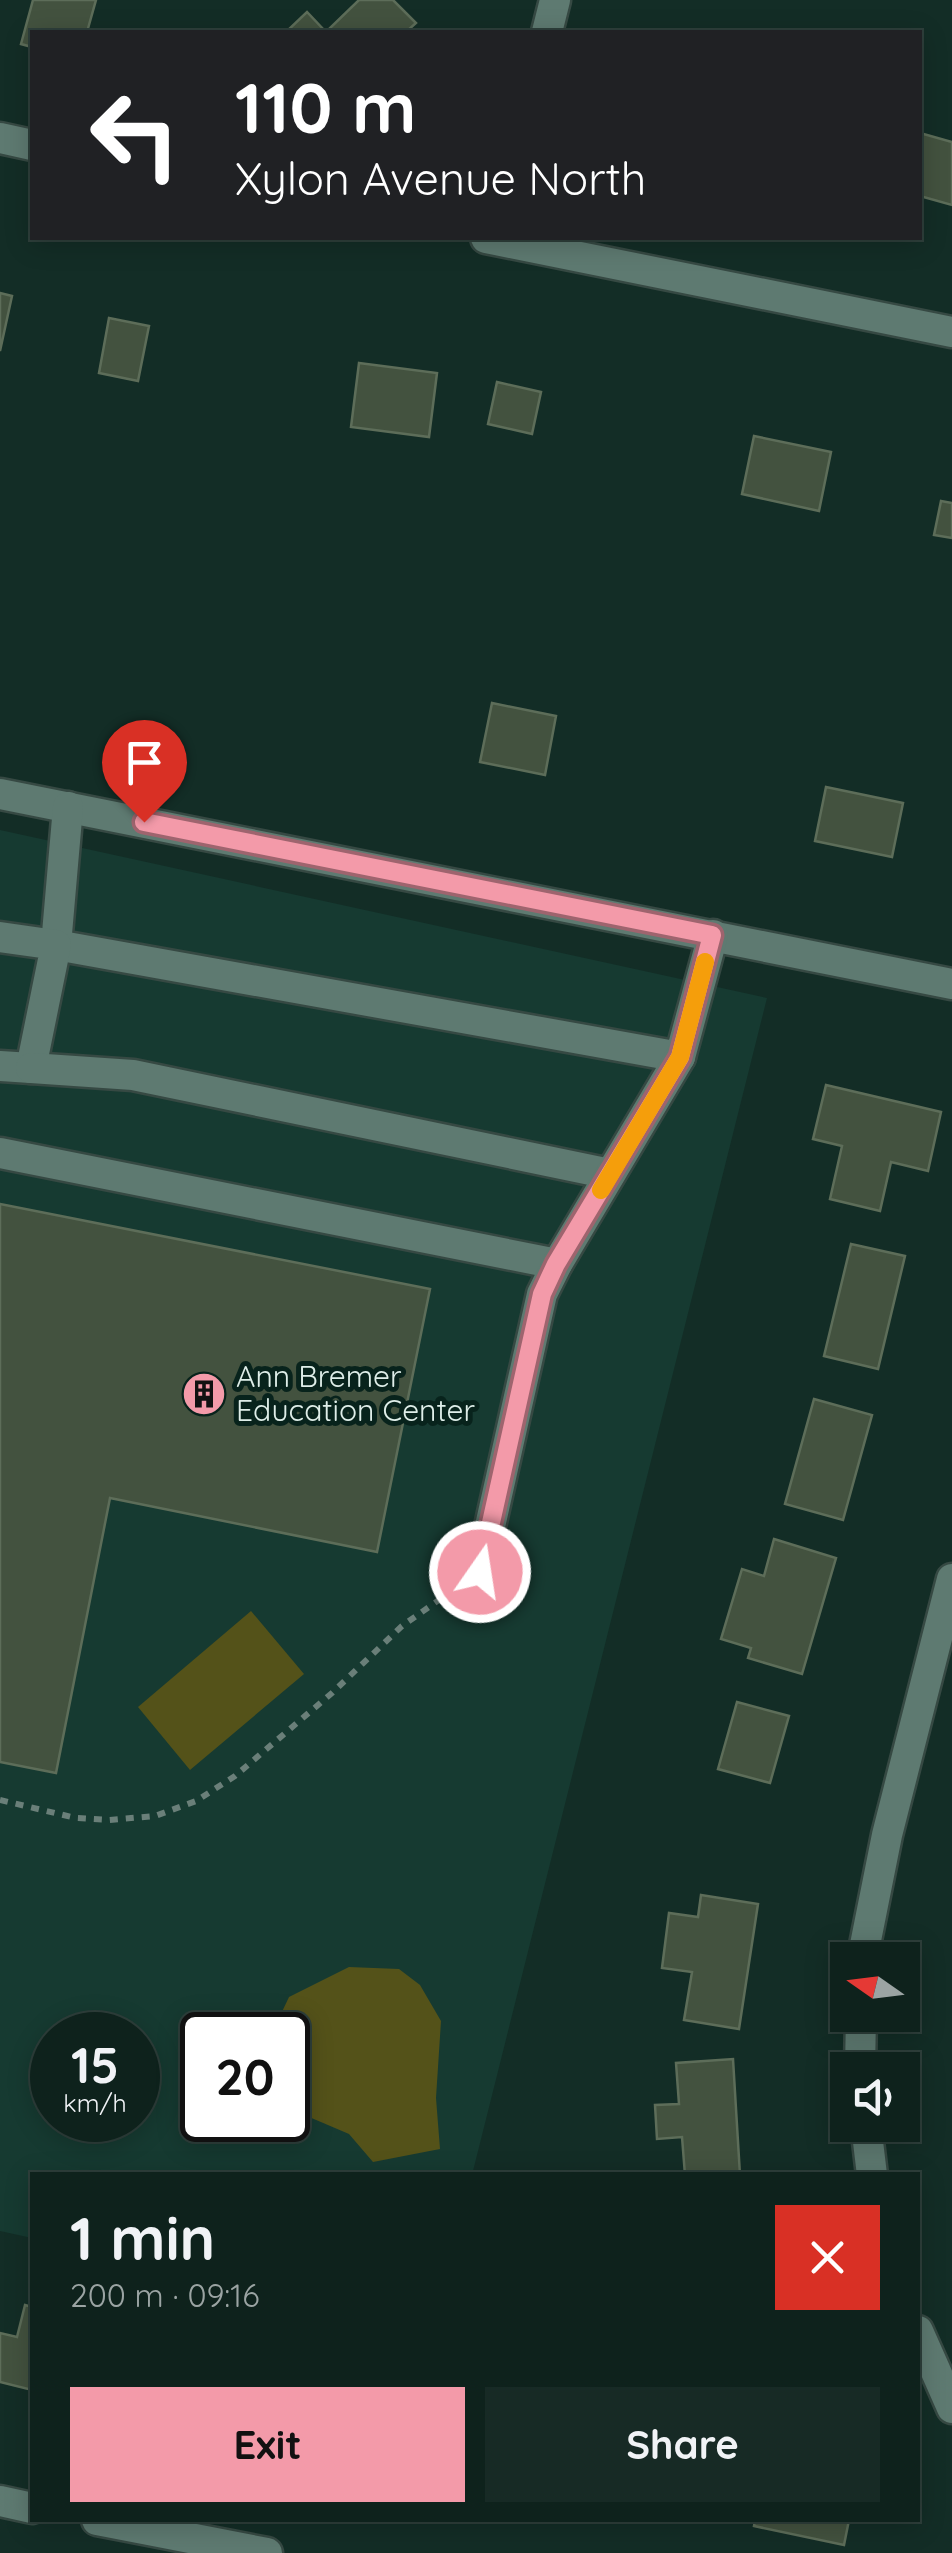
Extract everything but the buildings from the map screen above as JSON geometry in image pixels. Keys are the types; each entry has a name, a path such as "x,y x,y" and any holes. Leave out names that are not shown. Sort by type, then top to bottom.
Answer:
{"street":[{"path":"547,30 555,0"},
{"path":"0,138 30,144"},
{"path":"501,240 952,332"},
{"path":"0,794 952,984"},
{"path":"32,1068 56,945 68,807"},
{"path":"480,1572 542,1294 680,1057 712,935"},
{"path":"0,937 680,1057"},
{"path":"0,1066 133,1075 610,1174"},
{"path":"0,1153 556,1264"},
{"path":"865,1942 886,1834 952,1579"},
{"path":"868,2142 872,2172"},
{"path":"920,2335 952,2408"},
{"path":"0,2501 30,2508"},
{"path":"107,2522 267,2553"}],"path":[{"path":"0,1800 76,1818 109,1820 156,1816 196,1801 235,1776 332,1693 402,1626 480,1572"}],"shaded area":[{"path":"0,830 767,998 473,2172 30,2172 30,2238 0,2231"},
{"path":"251,1611 304,1674 190,1770 138,1707"},
{"path":"349,1967 399,1969 420,1985 441,2021 436,2098 440,2149 373,2162 349,2134 310,2117 310,2012 282,2012 289,1997"}],"slow traffic":[{"path":"601,1190 680,1057 705,962"}],"place":[{"name":"Ann Bremer Education Center","path":"204,1394"}],"route":[{"path":"144,822 712,935 680,1057 542,1294 480,1572"}]}
